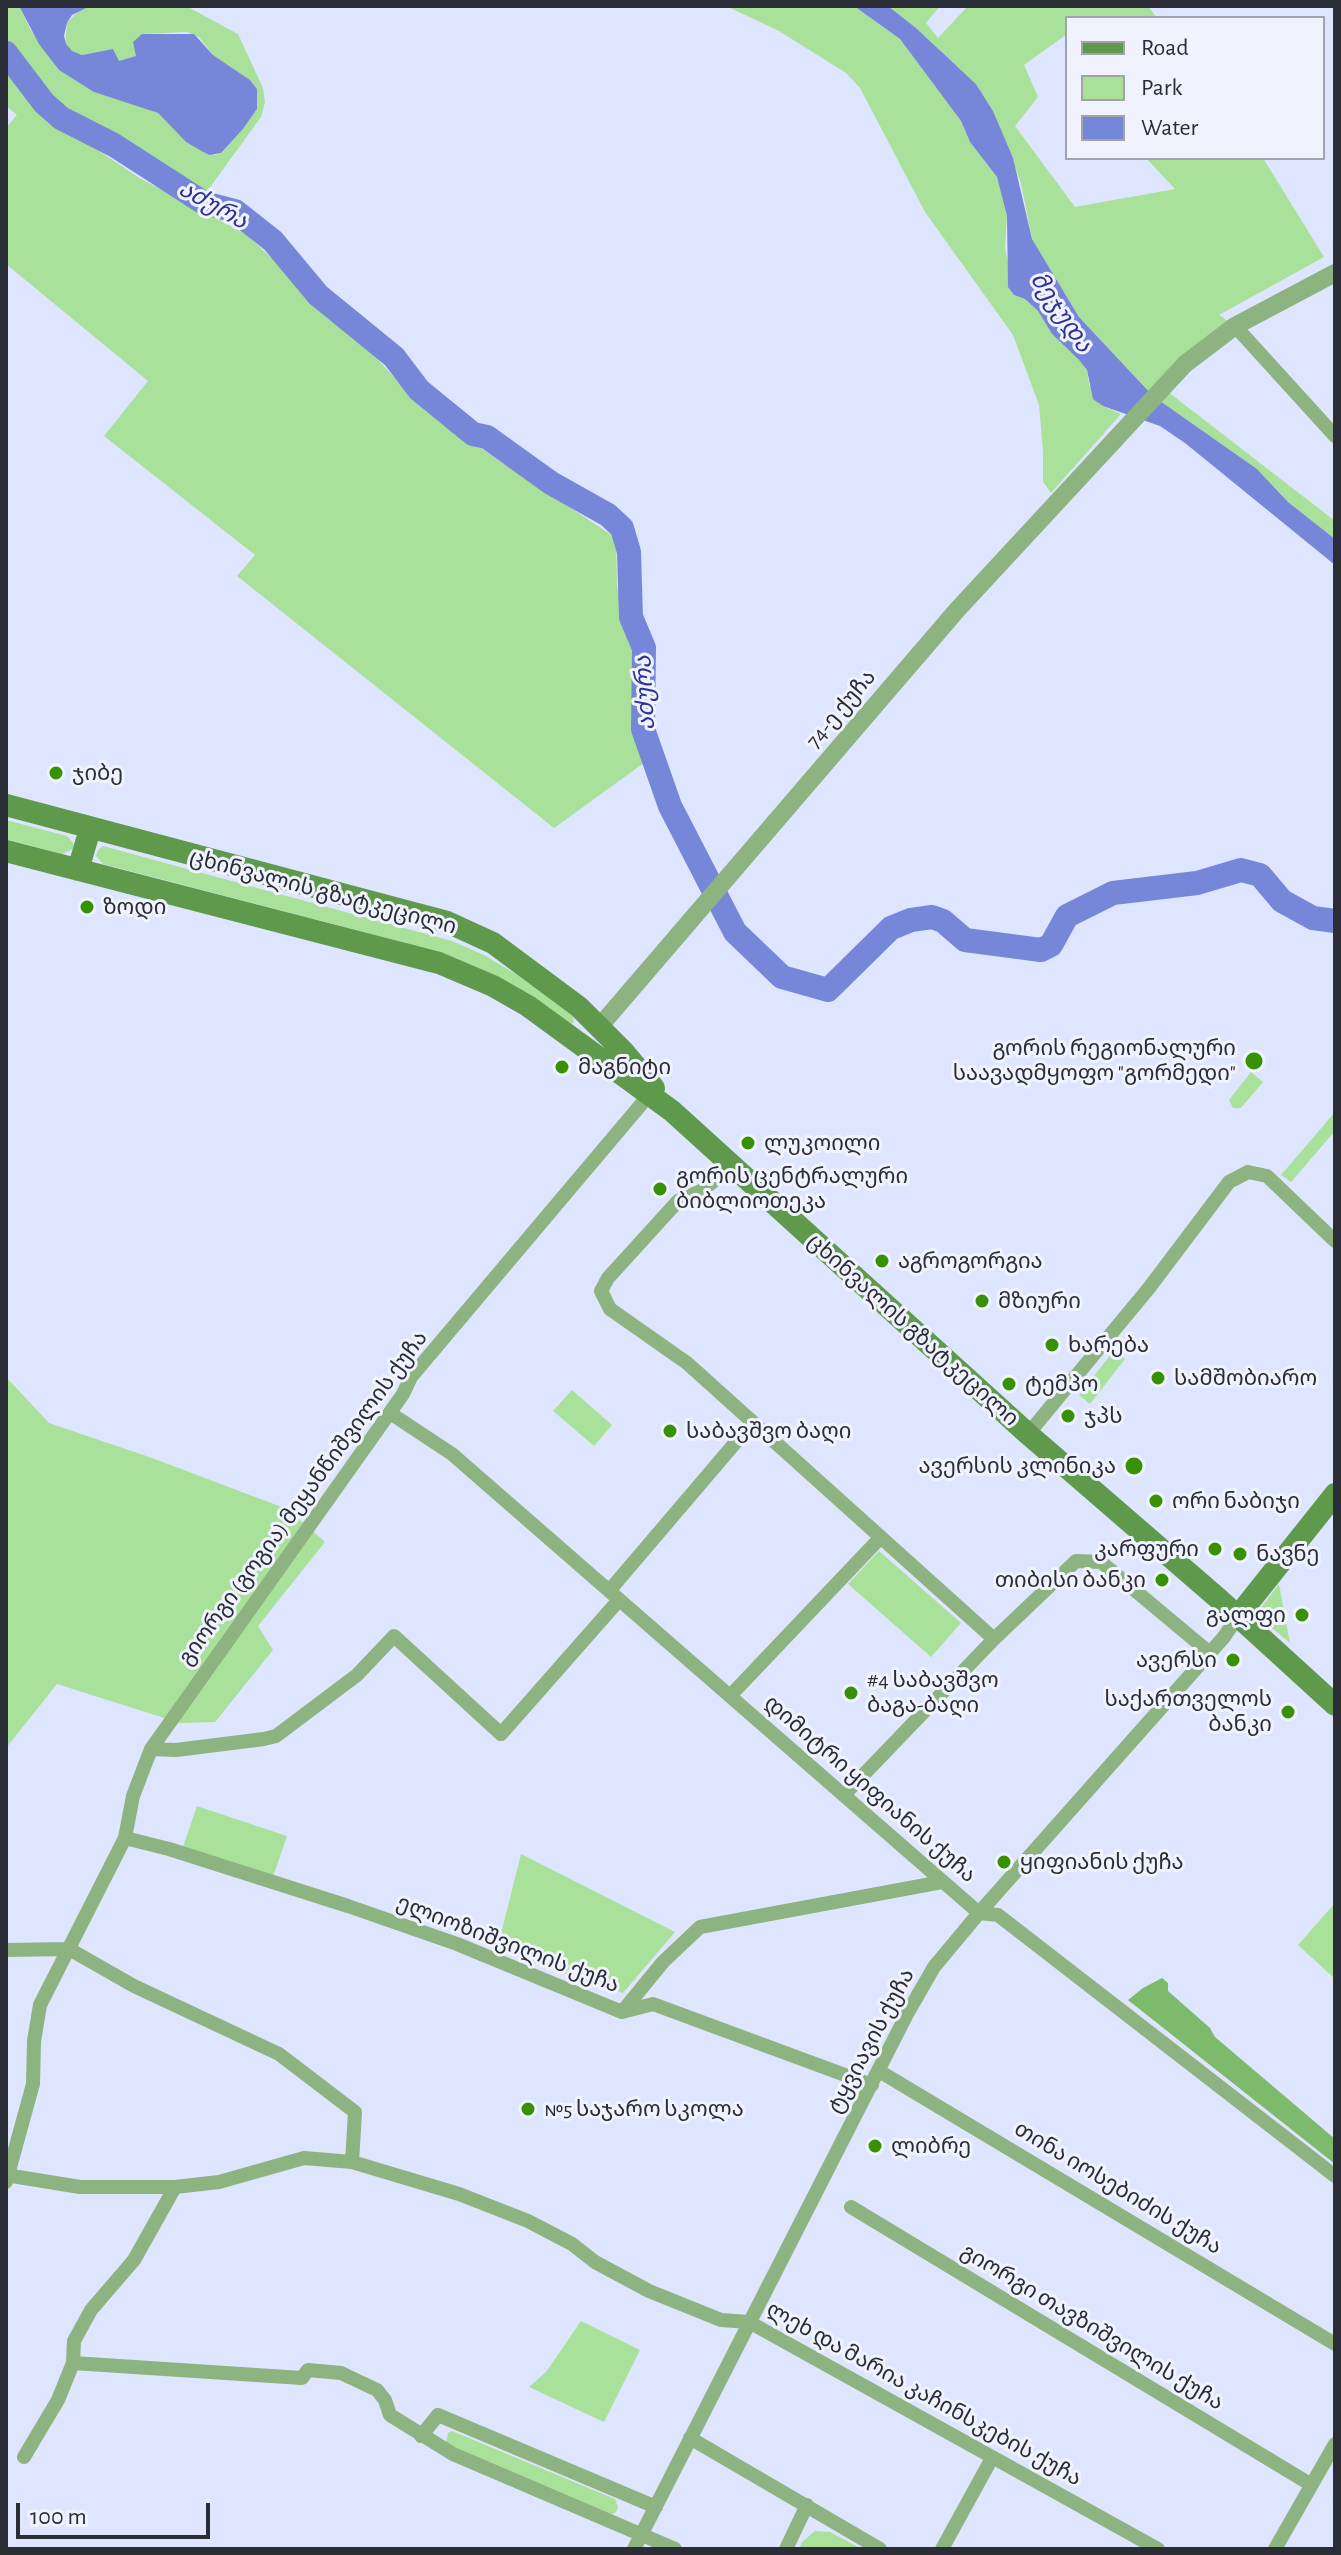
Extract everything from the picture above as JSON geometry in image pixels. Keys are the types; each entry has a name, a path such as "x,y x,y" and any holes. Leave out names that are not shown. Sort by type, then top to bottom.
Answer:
{"main road":[{"name":"ცხინვალის გზატკეცილი","path":"6,805 447,922 506,952 579,1007 600,1026 672,1111"},
{"path":"78,870 90,829"},
{"name":"ცხინვალის გზატკეცილი","path":"6,851 439,963 493,986 528,1006 672,1111 1028,1434 1238,1616 1335,1705"},
{"path":"578,1042 588,1039 600,1026"},
{"path":"1238,1616 1335,1494"}],"street":[{"path":"1335,273 1235,326 1335,436"},
{"name":"74-ე ქუჩა","path":"600,1026 957,610 1185,364 1235,326"},
{"name":"გიორგი (გოგია) მეყანწიშვილის ქუჩა","path":"7,2178 33,2084 34,2041 40,2005 125,1838 133,1796 151,1749 390,1413 411,1377 649,1095"},
{"path":"733,1166 701,1191 678,1201 608,1278 601,1291 610,1309 687,1363 994,1639"},
{"path":"1028,1434 1149,1288 1229,1182 1248,1172 1267,1176 1335,1241"},
{"name":"დიმიტრი ყიფიანის ქუჩა","path":"390,1413 452,1454 979,1913 998,1915 1335,2176"},
{"path":"151,1749 176,1750 276,1736 357,1675 394,1636 501,1734 753,1422"},
{"path":"730,1696 881,1537"},
{"path":"844,1795 994,1639 1076,1561 1101,1562 1210,1653"},
{"name":"ტყვიავის ქუჩა","path":"634,2549 934,1967 1210,1653 1238,1616"},
{"name":"ელიოზიშვილის ქუჩა","path":"125,1838 169,1849 375,1915 457,1944 622,2012 663,1962 700,1927 942,1882"},
{"path":"6,1950 69,1949 134,1986 279,2054 355,2112 352,2162"},
{"path":"622,2012 653,2004 872,2085"},
{"name":"თინა იოსებიძის ქუჩა","path":"879,2071 1335,2344"},
{"name":"ლეხ და მარია კაჩინსკების ქუჩა","path":"7,2178 80,2187 175,2187 219,2182 304,2158 352,2162 459,2194 528,2221 649,2291 721,2320 749,2322 1158,2549"},
{"path":"24,2457 58,2400 73,2363 74,2341 91,2310 134,2260 175,2187"},
{"name":"გიორგი თავზიშვილის ქუჩა","path":"851,2207 1310,2484"},
{"path":"73,2363 302,2378 308,2370 341,2373 377,2390 385,2400 390,2415 471,2463 675,2549"},
{"path":"421,2436 438,2415 656,2507"},
{"path":"690,2438 880,2549"},
{"path":"1281,2546 1310,2484 1335,2444"},
{"path":"942,2549 992,2458"},
{"path":"786,2549 807,2505"}],"green space":[{"path":"6,6 19,6 30,29 59,70 158,113 186,142 215,155 221,153 243,129 257,109 257,89 250,80 213,55 199,37 187,32 142,34 136,56 118,62 113,49 82,55 72,52 65,44 67,23 80,9 90,6 186,6 238,34 263,88 265,102 261,117 200,201 114,145 61,118 44,103 6,53"},
{"path":"726,6 854,6 900,39 961,121 970,142 997,177 1003,194 1007,216 1005,248 1014,295 1025,299 1038,311 1052,334 1079,360 1087,370 1089,385 1103,406 1121,414 1051,493 1043,482 1039,405 1013,335 925,212 860,88 846,73 779,31"},
{"path":"888,6 940,6 926,23 938,38 968,6 1148,6 1156,16 1065,16 1065,35 1024,65 1038,97 1015,126 1075,207 1175,189 1148,160 1264,160 1324,257 1219,315 1235,326 1163,388 1335,521 1335,539 1288,502 1257,469 1153,396 1079,317 1032,239 1021,183 993,111 976,84"},
{"path":"6,57 50,118 141,179 246,234 370,351 425,411 616,538 617,586 633,650 636,729 648,760 554,828 237,576 255,555 104,436 148,381 6,264 6,128 17,115 6,106"},
{"path":"6,820 67,836 74,844 73,849 62,854 6,839"},
{"path":"103,846 452,941 484,955 519,976 573,1016 574,1023 567,1024 449,957 103,864 96,856"},
{"path":"1251,1072 1263,1082 1241,1108 1233,1108 1229,1100"},
{"path":"1335,1112 1335,1131 1291,1182 1281,1175"},
{"path":"1115,1349 1125,1359 1090,1404 1079,1395"},
{"path":"6,1377 49,1423 287,1509 325,1542 258,1626 273,1650 215,1722 180,1723 57,1684 6,1748"},
{"path":"572,1390 612,1425 594,1446 553,1411"},
{"path":"879,1551 961,1623 931,1657 848,1584"},
{"path":"1279,1584 1290,1643 1259,1614"},
{"path":"197,1806 287,1836 273,1877 183,1847"},
{"path":"521,1854 675,1932 623,1993 497,1950"},
{"path":"1335,1903 1335,1979 1298,1945"},
{"path":"1162,1978 1168,1983 1168,1991 1210,2028 1215,2037 1335,2139 1335,2164 1128,2000"},
{"path":"581,2321 640,2350 604,2422 529,2387 546,2372"},
{"path":"452,2431 615,2499 616,2512 608,2516 446,2443 448,2433"},
{"path":"815,2531 830,2532 862,2549 799,2549 802,2542"}],"water":[{"path":"19,6 90,6 72,15 64,36 66,44 82,55 113,49 119,61 136,56 133,42 142,34 194,34 213,55 250,80 257,89 257,109 221,153 210,155 203,152 186,142 158,113 94,92 59,70 39,44"},
{"name":"მეჯუდა","path":"854,6 888,6 976,84 993,111 1013,158 1032,239 1079,317 1153,396 1257,469 1288,502 1335,539 1335,565 1185,443 1160,426 1103,406 1093,399 1087,370 1052,334 1038,311 1025,299 1014,295 1008,287 1007,216 997,177 970,142 961,121 900,39"}],"waterway":[{"name":"აძურა","path":"6,53 44,103 61,118 114,145 204,203 235,211 273,241 318,295 394,357 419,390 473,434 487,437 551,483 608,515 622,528 629,552 631,617 644,648 643,729 670,806 735,932 782,977 828,990 891,928 911,920 932,917 943,921 965,940 1041,950 1051,945 1067,916 1113,893 1197,883 1241,870 1260,875 1282,901 1313,918 1335,921"}],"place":[{"name":"ჯიბე","path":"56,773"},
{"name":"ზოდი","path":"87,907"},
{"name":"გორის რეგიონალური საავადმყოფო \"გორმედი\"","path":"1254,1061"},
{"name":"მაგნიტი","path":"562,1067"},
{"name":"ლუკოილი","path":"748,1143"},
{"name":"გორის ცენტრალური ბიბლიოთეკა","path":"660,1189"},
{"name":"აგროგორგია","path":"882,1261"},
{"name":"მზიური","path":"982,1301"},
{"name":"ხარება","path":"1052,1345"},
{"name":"სამშობიარო","path":"1158,1378"},
{"name":"ტემპო","path":"1009,1384"},
{"name":"ჯპს","path":"1068,1416"},
{"name":"საბავშვო ბაღი","path":"670,1431"},
{"name":"ავერსის კლინიკა","path":"1134,1466"},
{"name":"ორი ნაბიჯი","path":"1156,1501"},
{"name":"კარფური","path":"1215,1549"},
{"name":"ნავნე","path":"1240,1554"},
{"name":"თიბისი ბანკი","path":"1162,1580"},
{"name":"გალფი","path":"1302,1615"},
{"name":"ავერსი","path":"1233,1660"},
{"name":"#4 საბავშვო ბაგა-ბაღი","path":"851,1693"},
{"name":"საქართველოს ბანკი","path":"1288,1712"},
{"name":"ყიფიანის ქუჩა","path":"1004,1862"},
{"name":"№5 საჯარო სკოლა","path":"528,2109"},
{"name":"ლიბრე","path":"875,2146"}]}
